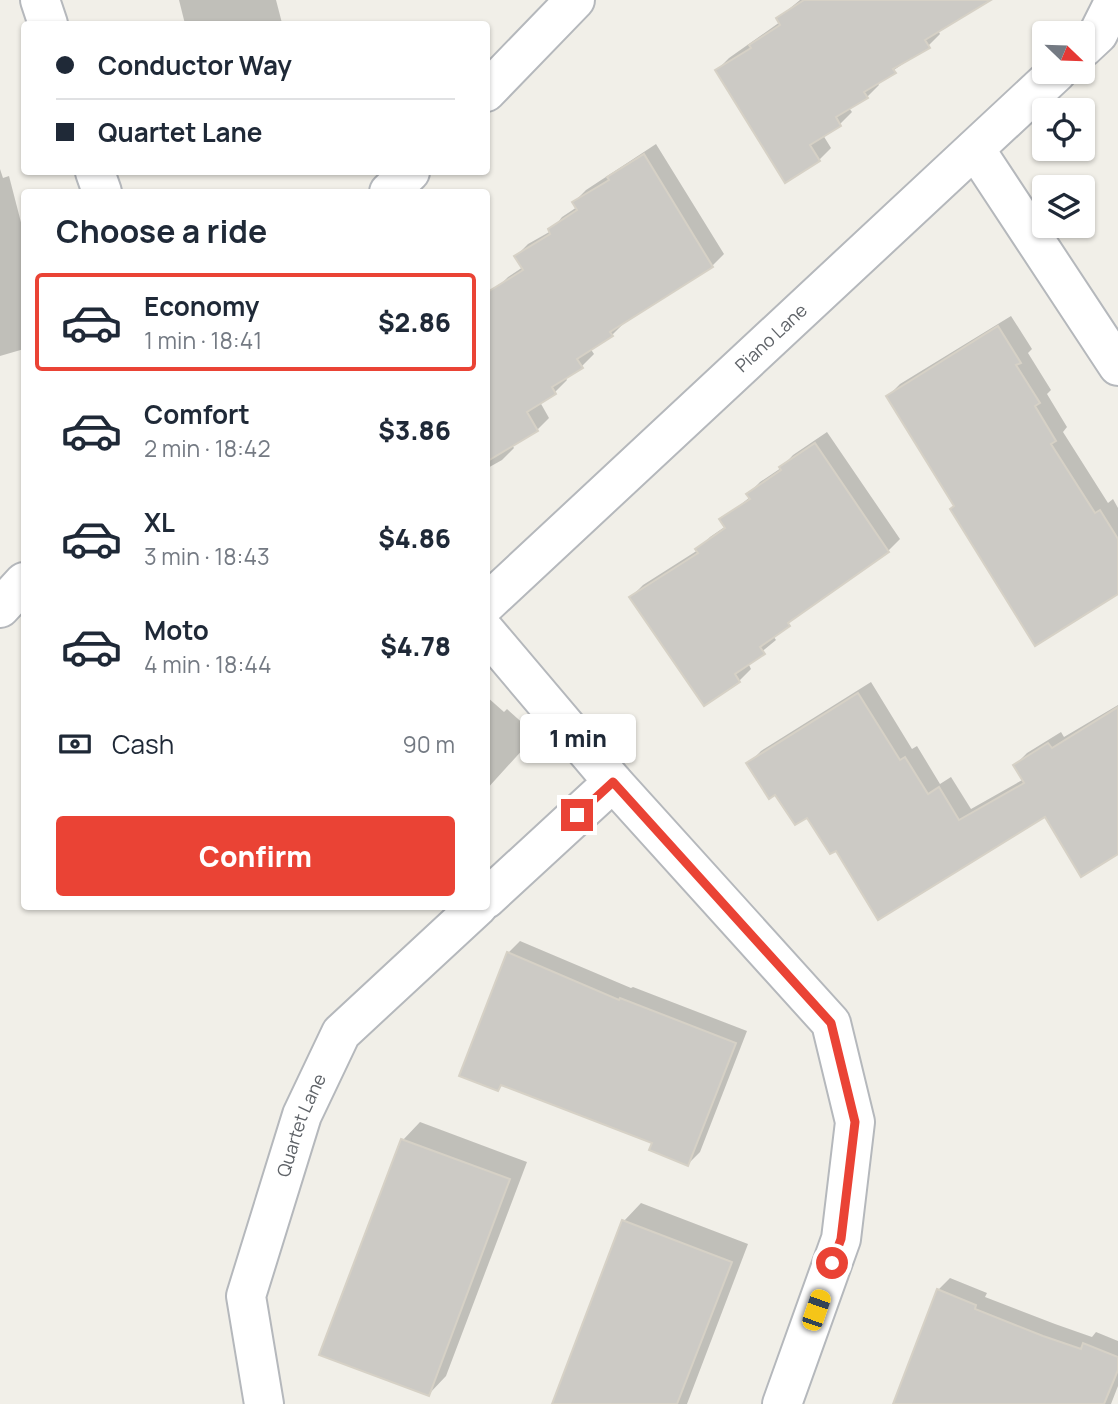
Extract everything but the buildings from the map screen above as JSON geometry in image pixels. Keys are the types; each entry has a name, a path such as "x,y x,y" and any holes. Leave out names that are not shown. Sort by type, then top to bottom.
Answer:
{"street":[{"path":"40,0 47,21"},
{"path":"490,88 575,0"},
{"path":"1096,36 1115,0"},
{"name":"Piano Lane","path":"490,600 1044,84"},
{"path":"975,149 1118,366"},
{"path":"392,189 407,175"},
{"path":"0,608 21,585"},
{"path":"490,637 613,782 831,1023 855,1122 841,1239 782,1404"},
{"path":"490,895 613,782"},
{"name":"Quartet Lane","path":"264,1404 246,1296 302,1115 341,1033 474,910"}],"route":[{"path":"577,815 613,782 831,1023 855,1122 841,1239 832,1263"}]}
